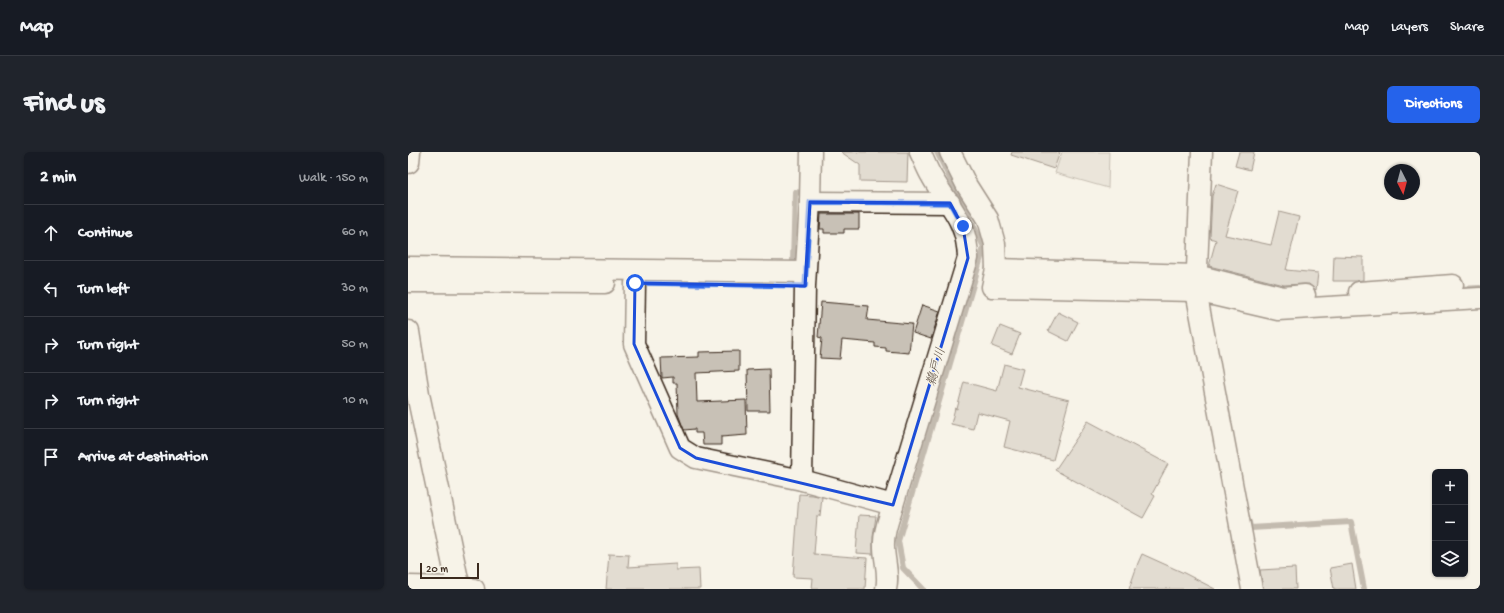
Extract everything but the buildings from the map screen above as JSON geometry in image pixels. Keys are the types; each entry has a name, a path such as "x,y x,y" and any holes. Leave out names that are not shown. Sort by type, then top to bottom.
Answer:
{"street":[{"path":"408,162 409,152"},
{"path":"802,480 805,279 812,152"},
{"path":"892,586 885,562 884,541 893,505 968,258 968,243 963,226 950,203 932,178 920,152"},
{"path":"950,152 967,186 988,219 995,244 996,269 1196,283 1283,297 1453,285"},
{"path":"1202,152 1196,283 1252,589"},
{"path":"810,202 950,203"},
{"path":"408,267 805,279"},
{"path":"408,282 635,283 805,279"},
{"path":"635,283 634,344 680,448 696,458 802,480 893,505"},
{"path":"1196,283 1278,310 1480,298"},
{"path":"408,332 418,394 464,588 408,586"}],"highlighted area":[{"path":"810,202 950,203 963,227 968,258 893,505 696,458 680,448 634,344 635,283 805,286"}],"shaded area":[{"path":"1062,152 1109,152 1108,188 1055,173"}],"waterway":[{"name":"鵜戸川","path":"923,589 903,568 898,541 984,247 937,152"},
{"path":"793,262 795,192 802,193"},
{"path":"1460,289 1480,288"},
{"path":"1249,522 1250,528 1351,522 1364,589"}],"route":[{"path":"635,283 805,286 810,202 950,203 963,226"}]}
